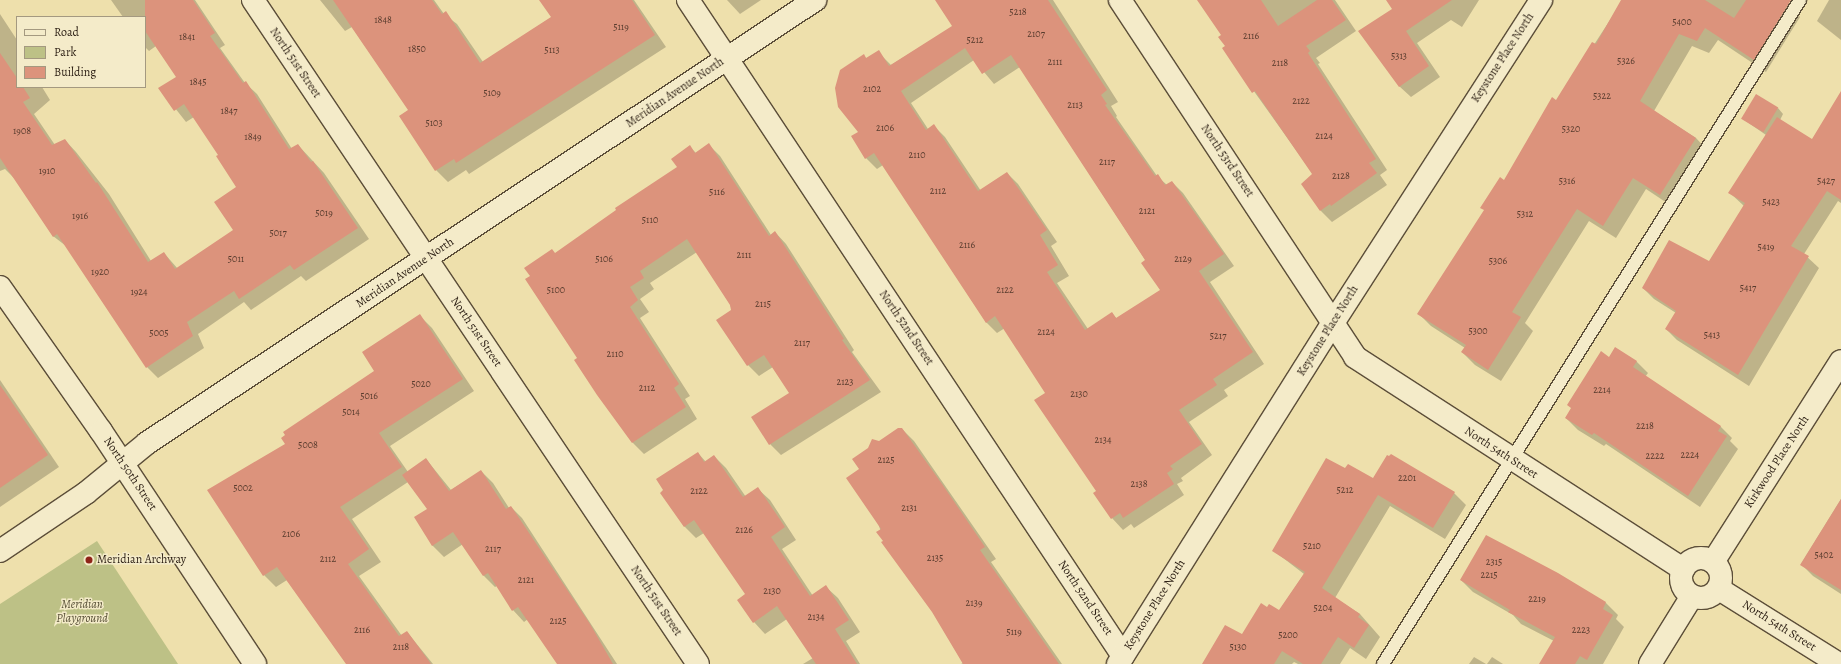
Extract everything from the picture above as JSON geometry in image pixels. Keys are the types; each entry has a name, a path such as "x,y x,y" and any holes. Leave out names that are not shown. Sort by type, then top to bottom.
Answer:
{"street":[{"name":"North 51st Street","path":"253,0 698,664"},
{"name":"North 52nd Street","path":"688,0 728,58 1121,660"},
{"name":"Meridian Avenue North","path":"0,552 86,492 147,443 815,0"},
{"name":"North 53rd Street","path":"1120,0 1333,323"},
{"name":"Keystone Place North","path":"1121,660 1333,323 1541,0"},
{"name":"North 50th Street","path":"0,287 122,463 255,664"},
{"name":"North 54th Street","path":"1333,323 1355,357 1511,460 1683,569"},
{"name":"Kirkwood Place North","path":"1713,562 1841,361"},
{"path":"1698,558 1713,562 1722,576 1719,589 1710,597 1697,599 1692,596 1682,585 1683,569 1692,560 1698,558"},
{"name":"North 54th Street","path":"1719,589 1839,664"},
{"path":"1650,664 1692,596"}],"lane":[{"path":"1384,664 1800,0"}],"green space":[{"name":"Meridian Playground","path":"97,541 178,664 0,664 0,604"}],"building":[{"path":"145,0 193,0 215,33 210,36 243,83 246,81 289,149 298,144 311,162 313,161 358,228 294,270 290,265 239,299 234,291 187,322 193,336 146,368 57,234 53,237 0,158 0,53 16,77 16,88 24,88 30,98 23,102 52,145 65,139 96,183 97,182 148,262 164,252 175,269 233,230 214,202 236,187 216,156 218,155 184,104 174,111 158,88 176,77 146,32"},
{"path":"333,0 432,0 442,14 446,11 480,63 551,17 539,0 632,0 655,35 456,163 454,159 435,171 399,116 408,110"},
{"path":"935,0 1048,0 1107,90 1101,95 1107,104 1105,105 1155,176 1158,174 1165,185 1172,181 1224,254 1199,271 1253,352 1213,379 1217,385 1179,410 1202,444 1170,466 1173,469 1167,473 1174,484 1123,518 1120,513 1111,519 1093,493 1096,491 1034,400 1045,393 995,316 986,323 874,153 865,159 851,136 858,132 838,107 835,88 840,70 864,54 866,58 879,50 889,66 952,26","holes":["965,48 982,74 1011,55 1145,260 1141,263 1160,290 1116,318 1112,312 1085,330 1047,272 1058,265 1040,235 1047,230 1007,172 978,191 934,124 926,130 901,91"]},
{"path":"1197,0 1261,0 1278,26 1317,0 1332,0 1346,20 1306,46 1310,51 1308,53 1376,159 1369,163 1377,173 1331,206 1330,204 1320,211 1301,184 1312,174 1255,91 1252,93 1222,48 1225,46 1218,37 1221,35"},
{"path":"1386,0 1452,0 1406,31 1429,66 1399,87 1358,31 1392,9"},
{"path":"1621,0 1705,0 1734,18 1746,0 1791,0 1754,60 1705,28 1697,41 1679,34 1640,101 1696,138 1660,195 1633,178 1603,226 1577,209 1512,312 1521,317 1488,370 1461,352 1466,345 1417,314 1484,210 1480,208 1500,177 1504,180 1552,97 1556,100 1592,42 1596,44"},
{"path":"1841,91 1841,200 1827,191 1791,246 1809,256 1738,375 1665,329 1676,311 1642,288 1669,240 1709,261 1745,203 1728,193 1777,117 1812,139"},
{"path":"1756,94 1778,107 1763,132 1741,119"},
{"path":"709,143 769,236 775,231 844,339 842,340 870,380 769,445 751,417 789,393 764,355 747,366 716,320 731,310 730,305 687,239 640,271 644,278 630,287 638,300 630,307 679,384 674,388 686,407 632,443 574,360 577,358 525,279 530,276 524,268 552,249 555,253 616,210 615,208 677,167 671,159 690,145 695,153"},
{"path":"420,314 463,379 379,433 402,467 340,507 369,549 348,564 399,636 407,631 431,664 346,664 277,567 263,576 207,490 285,444 281,438 285,435 283,432 374,371 362,352"},
{"path":"1615,347 1637,361 1633,367 1721,426 1718,431 1727,436 1688,496 1594,433 1592,435 1565,418 1571,408 1567,405 1601,351 1609,357"},
{"path":"0,385 48,455 0,488"},
{"path":"898,428 902,428 985,547 980,550 1059,664 963,664 932,612 881,542 883,541 876,532 881,529 846,478 859,469 852,459 868,448 872,439 879,441"},
{"path":"698,452 704,462 714,455 743,497 758,487 785,527 771,537 810,596 826,585 849,620 835,629 857,664 816,664 777,606 753,623 737,600 745,594 694,520 684,527 660,493 663,490 656,479"},
{"path":"1391,454 1455,492 1433,528 1378,495 1322,588 1360,614 1358,617 1369,625 1354,648 1338,637 1321,664 1303,664 1282,651 1274,664 1202,664 1225,625 1242,634 1261,603 1267,607 1269,604 1279,610 1305,572 1272,551 1326,458 1345,468 1348,464 1373,478 1387,455 1389,456"},
{"path":"426,458 449,491 481,470 506,509 511,506 590,624 613,664 557,664 518,607 512,611 488,573 483,576 453,532 432,546 414,517 427,509 402,475"},
{"path":"1841,499 1841,590 1800,565"},
{"path":"1486,535 1558,573 1606,602 1603,609 1613,615 1587,660 1580,656 1575,664 1539,664 1555,637 1508,612 1510,610 1460,580"}],"place":[{"name":"Meridian Archway","path":"89,560"}]}
